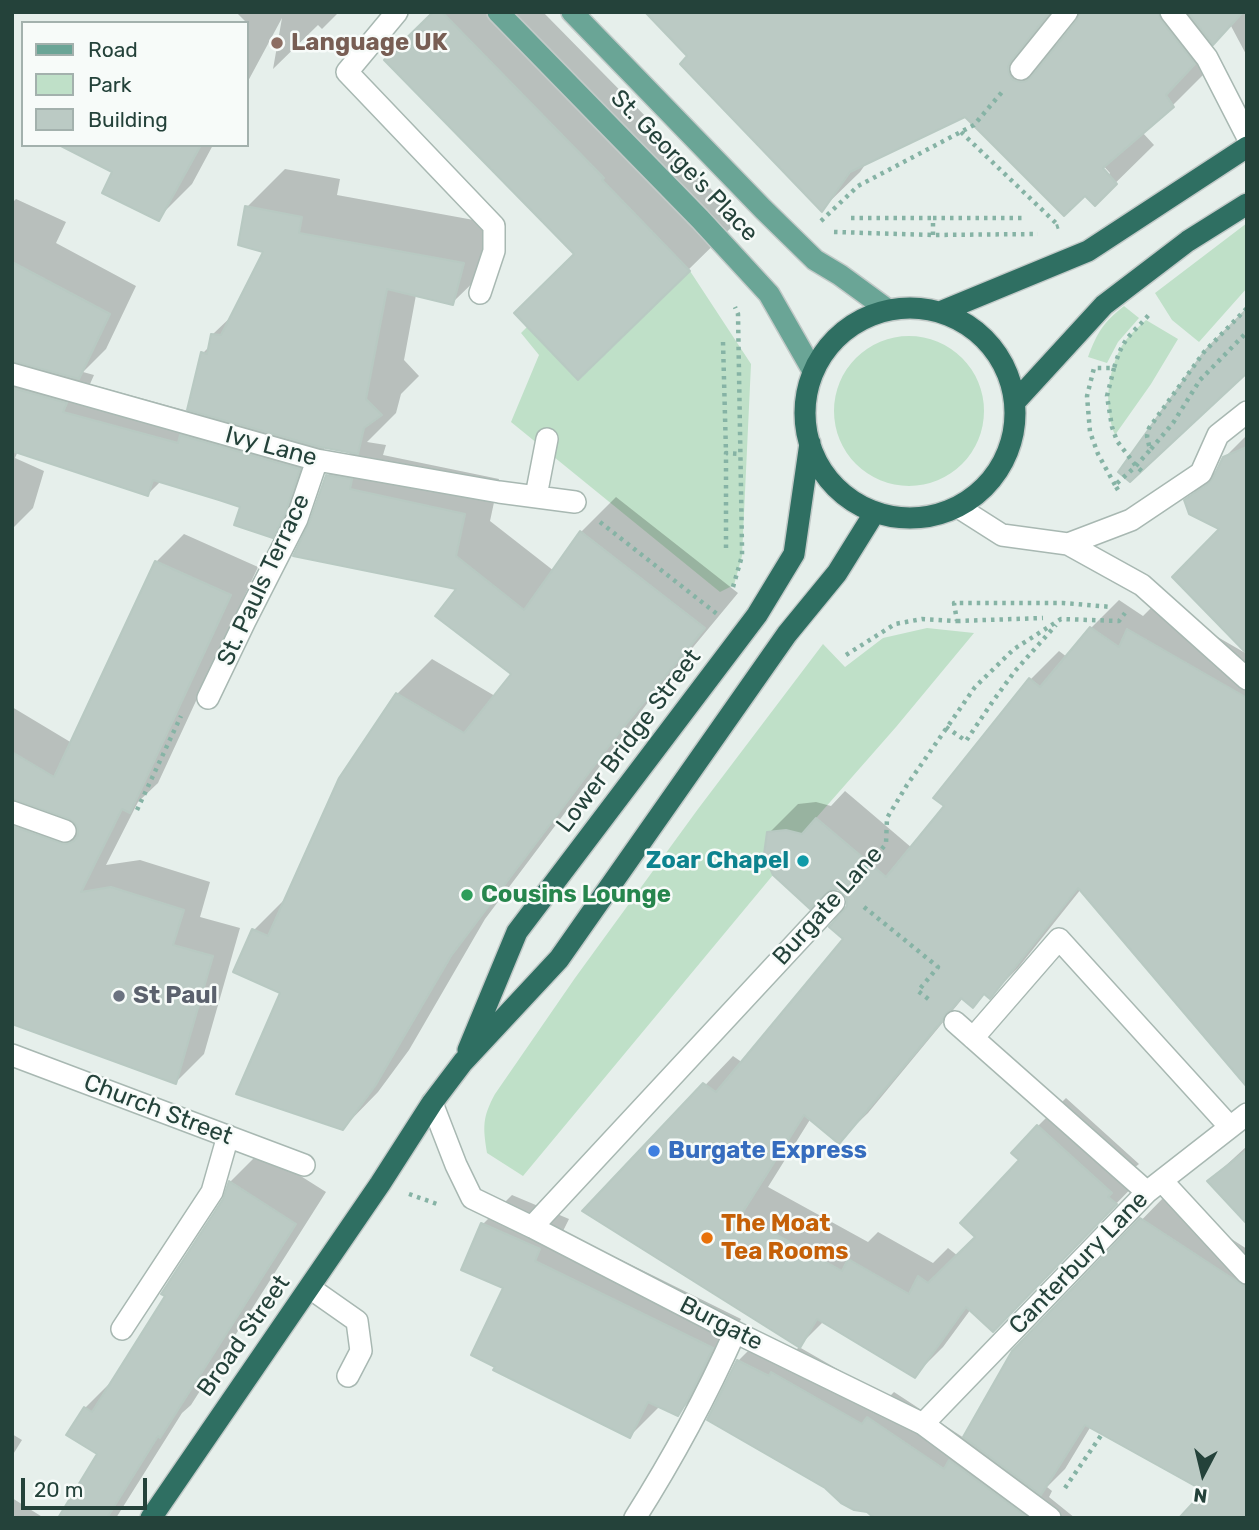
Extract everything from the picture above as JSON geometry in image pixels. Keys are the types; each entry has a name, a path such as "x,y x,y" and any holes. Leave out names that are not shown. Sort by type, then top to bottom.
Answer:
{"highway":[{"path":"940,312 1088,251 1247,147"},
{"path":"1015,402 1104,305 1188,241 1247,204"},
{"path":"914,308 940,312 968,325 992,345 1008,372 1015,402 1014,433 1003,463 983,489 957,507 931,516 903,518 875,512 846,496 824,472 810,443 805,407 813,372 831,343 857,322 888,310 914,308"},
{"name":"Lower Bridge Street","path":"463,1062 517,932 757,615 794,554 810,443"},
{"name":"Lower Bridge Street","path":"380,1184 432,1103 463,1062 559,959 787,634 838,573 875,512"},
{"name":"Broad Street","path":"151,1518 380,1184"}],"main road":[{"name":"St. George's Place","path":"498,12 700,219 769,294 813,372"},
{"name":"St. George's Place","path":"572,12 815,260 888,310"}],"street":[{"path":"397,12 347,72 494,226 494,251 480,293"},
{"path":"1021,69 1067,12"},
{"path":"1171,12 1207,58 1247,136"},
{"name":"Ivy Lane","path":"12,374 317,460 499,492 575,502"},
{"path":"1069,544 1131,520 1201,473 1218,435 1247,412"},
{"path":"1218,435 1247,426"},
{"path":"536,496 547,439"},
{"name":"St. Pauls Terrace","path":"208,698 297,519 317,460"},
{"path":"957,507 1002,535 1069,544 1142,585 1247,679"},
{"path":"12,812 65,831"},
{"name":"Burgate Lane","path":"532,1227 839,897"},
{"path":"973,1038 1059,939 1238,1120"},
{"path":"955,1022 1154,1186 1247,1273"},
{"name":"Church Street","path":"12,1055 304,1165"},
{"name":"Burgate","path":"432,1103 472,1198 923,1424 1048,1516"},
{"name":"Canterbury Lane","path":"923,1424 1154,1186 1238,1120"},
{"path":"122,1329 212,1192 228,1136"},
{"path":"310,1288 358,1321 361,1351 348,1376"},
{"path":"635,1518 707,1394 735,1332"}],"path":[{"path":"815,226 858,186 974,125 1021,69"},
{"path":"824,229 833,232 1036,235 1059,226 961,132"},
{"path":"851,218 1025,218"},
{"path":"933,218 933,234"},
{"path":"730,592 742,556 738,314 733,302"},
{"path":"1147,477 1118,441 1112,427 1107,396 1120,348 1146,320 1153,308"},
{"path":"1150,450 1147,436 1149,428 1204,352 1247,308"},
{"path":"1115,485 1136,466 1173,423 1200,380 1247,332"},
{"path":"723,342 726,548"},
{"path":"1114,368 1094,368 1087,396 1090,432 1131,520"},
{"path":"726,453 741,454"},
{"path":"575,502 715,612 720,606"},
{"path":"947,727 966,741 1015,671 1061,619 1119,621 1142,585"},
{"path":"957,621 954,603 1063,603 1127,608"},
{"path":"846,655 895,624 922,619 957,621 1043,618"},
{"name":"Burgate Lane","path":"839,897 886,844 887,818 975,687 1014,649 1061,619"},
{"path":"137,810 194,690 208,698"},
{"path":"839,897 938,967 919,990 955,1022"},
{"path":"1048,1516 1102,1434"}],"green space":[{"path":"1247,223 1247,288 1199,342 1172,320 1155,293"},
{"path":"690,271 751,364 742,556 734,585 720,592 511,422 539,355 521,333 527,327 579,380"},
{"path":"1124,306 1139,318 1118,342 1107,363 1088,357 1102,328"},
{"path":"1146,320 1178,339 1151,384 1115,435 1108,403 1112,370 1122,345"},
{"path":"909,336 938,342 962,358 978,382 984,411 978,440 962,464 938,480 909,486 880,480 856,464 840,440 834,411 840,382 856,358 880,342"},
{"path":"927,628 974,633 802,834 786,830 772,832 766,843 765,853 773,875 523,1176 487,1153 485,1123 495,1094 575,978 698,809 823,644 845,667 883,638"}],"building":[{"path":"433,12 442,12 604,178 602,180 690,271 578,380 514,313 574,254 384,60"},
{"path":"645,12 1050,12 1008,66 1013,80 1020,82 1031,77 1077,20 1080,12 1158,12 1161,20 1195,64 1166,95 1174,107 1103,168 1117,184 1095,206 1085,196 1064,216 965,117 850,172 822,212 680,64 687,56"},
{"path":"1188,12 1243,12 1213,45"},
{"path":"63,147 200,147 159,221 102,193 112,172"},
{"path":"245,206 302,217 299,233 464,263 453,305 387,289 366,399 382,415 364,428 358,454 320,447 187,410 201,352 207,354 211,334 221,335 263,252 238,245"},
{"path":"12,262 110,314 79,379 12,361"},
{"path":"1247,309 1247,373 1130,482 1118,472 1204,352"},
{"path":"12,388 67,403 63,412 178,443 180,435 300,469 285,514 273,538 234,525 240,507 219,500 153,480 148,496 12,451"},
{"path":"1247,447 1247,654 1172,577 1219,529 1189,514 1184,500 1209,483 1223,457"},
{"path":"326,475 352,479 350,489 465,514 456,556 524,610 580,531 705,628 621,730 451,956 375,1086 343,1130 236,1094 280,993 233,972 252,929 268,936 339,778 396,693 464,733 511,674 435,616 456,589 293,556 309,523"},
{"path":"155,561 231,595 130,813 122,809 81,892 111,887 184,910 173,945 213,956 176,1084 12,1024 12,826 67,844 74,841 78,829 69,819 12,799 12,752 54,777"},
{"path":"1090,627 1119,647 1127,629 1247,698 1247,1087 1078,888 990,999 984,994 973,1008 961,998 839,1144 804,1115 741,1215 842,1271 848,1259 909,1294 918,1276 928,1283 975,1237 960,1223 1019,1160 1011,1153 1037,1125 1112,1193 1108,1197 1117,1204 993,1332 966,1307 915,1378 817,1319 800,1348 582,1211 703,1083 716,1092 843,939 829,927 847,906 843,893 838,889 830,890 810,909 773,875 764,854 767,832 786,830 802,834 816,818 886,877 944,806 933,798 1029,678 1040,687"},
{"path":"1247,1150 1247,1224 1207,1181"},
{"path":"229,1181 296,1224 107,1518 58,1518 97,1454 66,1435 84,1407 92,1412 165,1296 161,1294 223,1199"},
{"path":"1140,1218 1247,1288 1247,1518 1179,1518 1204,1491 1085,1425 1041,1495 963,1437 1012,1351"},
{"path":"481,1223 540,1249 535,1261 713,1348 678,1416 648,1402 630,1438 493,1370 495,1367 471,1355 503,1288 461,1270"},
{"path":"737,1360 769,1376 771,1372 862,1424 867,1417 944,1469 949,1460 1027,1517 874,1518 867,1512 854,1510 841,1503 825,1488 707,1420"}],"place":[{"name":"Language UK","path":"277,43"},
{"name":"Zoar Chapel","path":"803,861"},
{"name":"Cousins Lounge","path":"467,895"},
{"name":"St Paul","path":"119,996"},
{"name":"Burgate Express","path":"654,1151"},
{"name":"The Moat Tea Rooms","path":"707,1238"}]}
